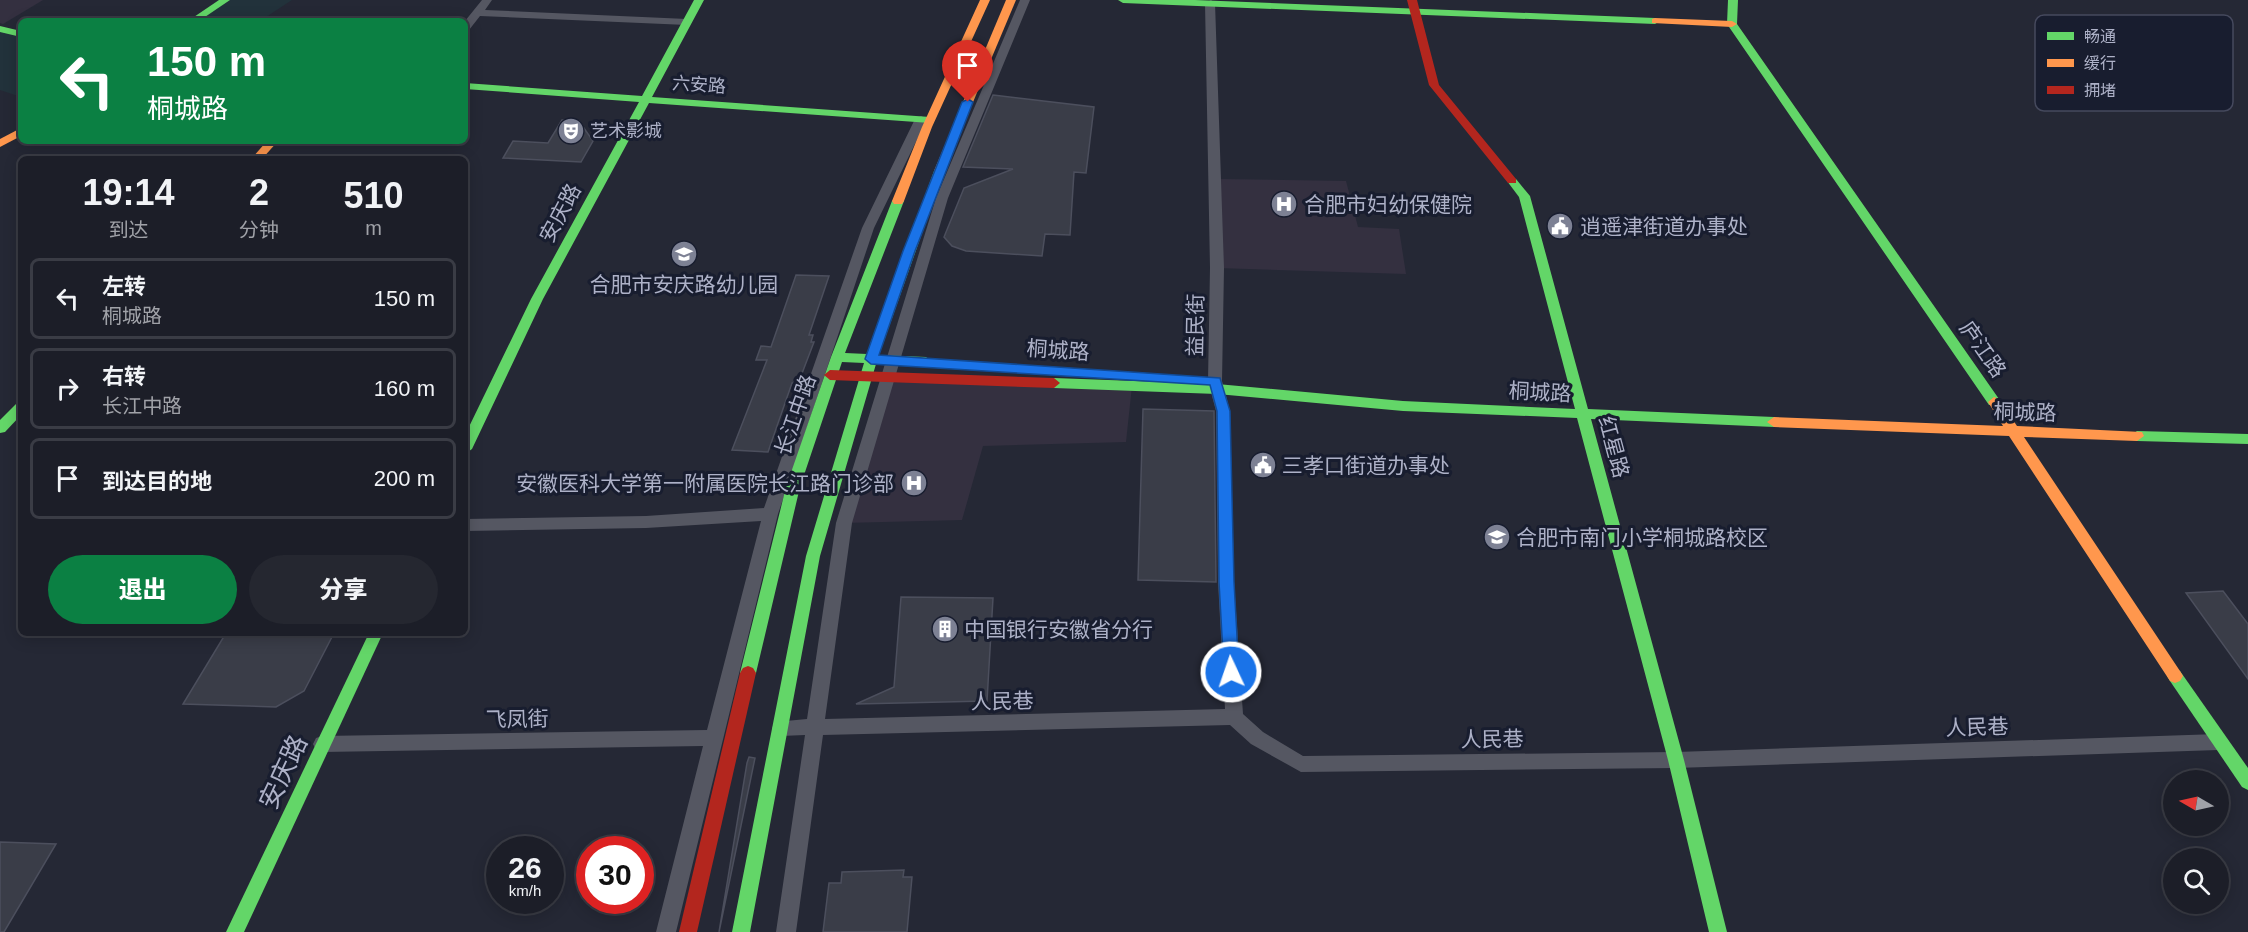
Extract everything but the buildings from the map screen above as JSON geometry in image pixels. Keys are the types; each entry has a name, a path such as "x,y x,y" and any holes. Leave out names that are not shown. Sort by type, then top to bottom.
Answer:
{"main road":[{"path":"198,18 225,0"},
{"name":"安庆路","path":"468,443 537,299 699,0"},
{"name":"长江中路","path":"688,932 774,555 793,487 830,375 924,123 985,0"},
{"path":"741,932 813,556 871,359 941,165 1011,0"},
{"path":"1123,0 1413,6 1732,24 1733,0"},
{"name":"红星路","path":"1413,6 1434,85 1524,196 1676,760 1718,932"},
{"path":"0,23 18,27"},
{"name":"庐江路","path":"1732,24 2013,429 2218,741 2248,782"},
{"path":"0,29 18,33"},
{"name":"六安路","path":"468,86 642,103 924,123"},
{"name":"六安路","path":"468,95 642,103"},
{"path":"0,144 18,133"},
{"path":"259,156 270,144"},
{"path":"837,357 942,363"},
{"name":"桐城路","path":"978,366 1582,411 2248,439"},
{"name":"桐城路","path":"830,375 1216,385"},
{"path":"0,428 18,410"},
{"name":"桐城路","path":"2013,429 2248,429"},
{"name":"安庆路","path":"236,932 322,744 375,636"}],"street":[{"path":"468,23 487,0"},
{"path":"666,932 770,514 868,228 924,123 978,0"},
{"path":"786,932 844,522 942,198 1025,0"},
{"name":"益民街","path":"1210,3 1217,268 1216,385 1223,411 1226,582 1234,717"},
{"path":"477,13 687,22"},
{"path":"468,525 646,522 770,514"},
{"name":"人民巷","path":"781,728 1234,717 1257,738 1301,764 1676,760 2218,741"},
{"name":"飞凤街","path":"322,744 713,738"}],"shaded area":[{"path":"0,0 43,0 3,24 0,23"},
{"path":"225,0 292,0 265,18 198,18"},
{"path":"0,29 18,33 18,96 0,90"},
{"name":"合肥市妇幼保健院","path":"1216,179 1346,181 1358,227 1399,229 1406,274 1217,268"},
{"name":"安徽医科大学第一附属医院长江路门诊部","path":"889,376 1132,386 1126,442 983,446 962,520 844,523"}],"traffic: fast":[{"path":"198,18 225,0"},
{"path":"468,443 537,299 699,0"},
{"path":"1123,0 1655,21"},
{"path":"1733,0 1732,24 1994,402"},
{"path":"0,29 18,33"},
{"path":"468,86 930,120"},
{"path":"741,932 813,556 871,359 939,171"},
{"path":"1512,181 1524,196 1676,760 1718,932"},
{"path":"748,673 793,487 837,357 898,201"},
{"path":"837,357 926,362"},
{"path":"1054,383 1217,389 1403,406 1774,422"},
{"path":"0,428 18,410"},
{"path":"2137,436 2248,439"},
{"path":"235,932 375,636"},
{"path":"2175,676 2248,782"}],"traffic: slow":[{"path":"898,201 927,127 985,0"},
{"path":"939,171 1011,0"},
{"path":"1655,21 1732,24"},
{"path":"0,144 18,133"},
{"path":"259,156 270,144"},
{"path":"1994,402 2175,676"},
{"path":"1774,422 2137,436"}],"traffic: jam":[{"path":"1412,0 1434,85 1512,181"},
{"path":"830,375 1054,383"},
{"path":"688,932 748,673"}],"place":[{"name":"艺术影城","path":"571,131"},
{"name":"合肥市妇幼保健院","path":"1284,204"},
{"name":"逍遥津街道办事处","path":"1560,226"},
{"name":"合肥市安庆路幼儿园","path":"684,254"},
{"name":"三孝口街道办事处","path":"1263,465"},
{"name":"安徽医科大学第一附属医院长江路门诊部","path":"914,483"},
{"name":"合肥市南门小学桐城路校区","path":"1497,537"},
{"name":"中国银行安徽省分行","path":"945,629"}],"route":[{"path":"968,102 941,165 871,359 1215,381 1223,411 1226,582 1231,672"}]}
